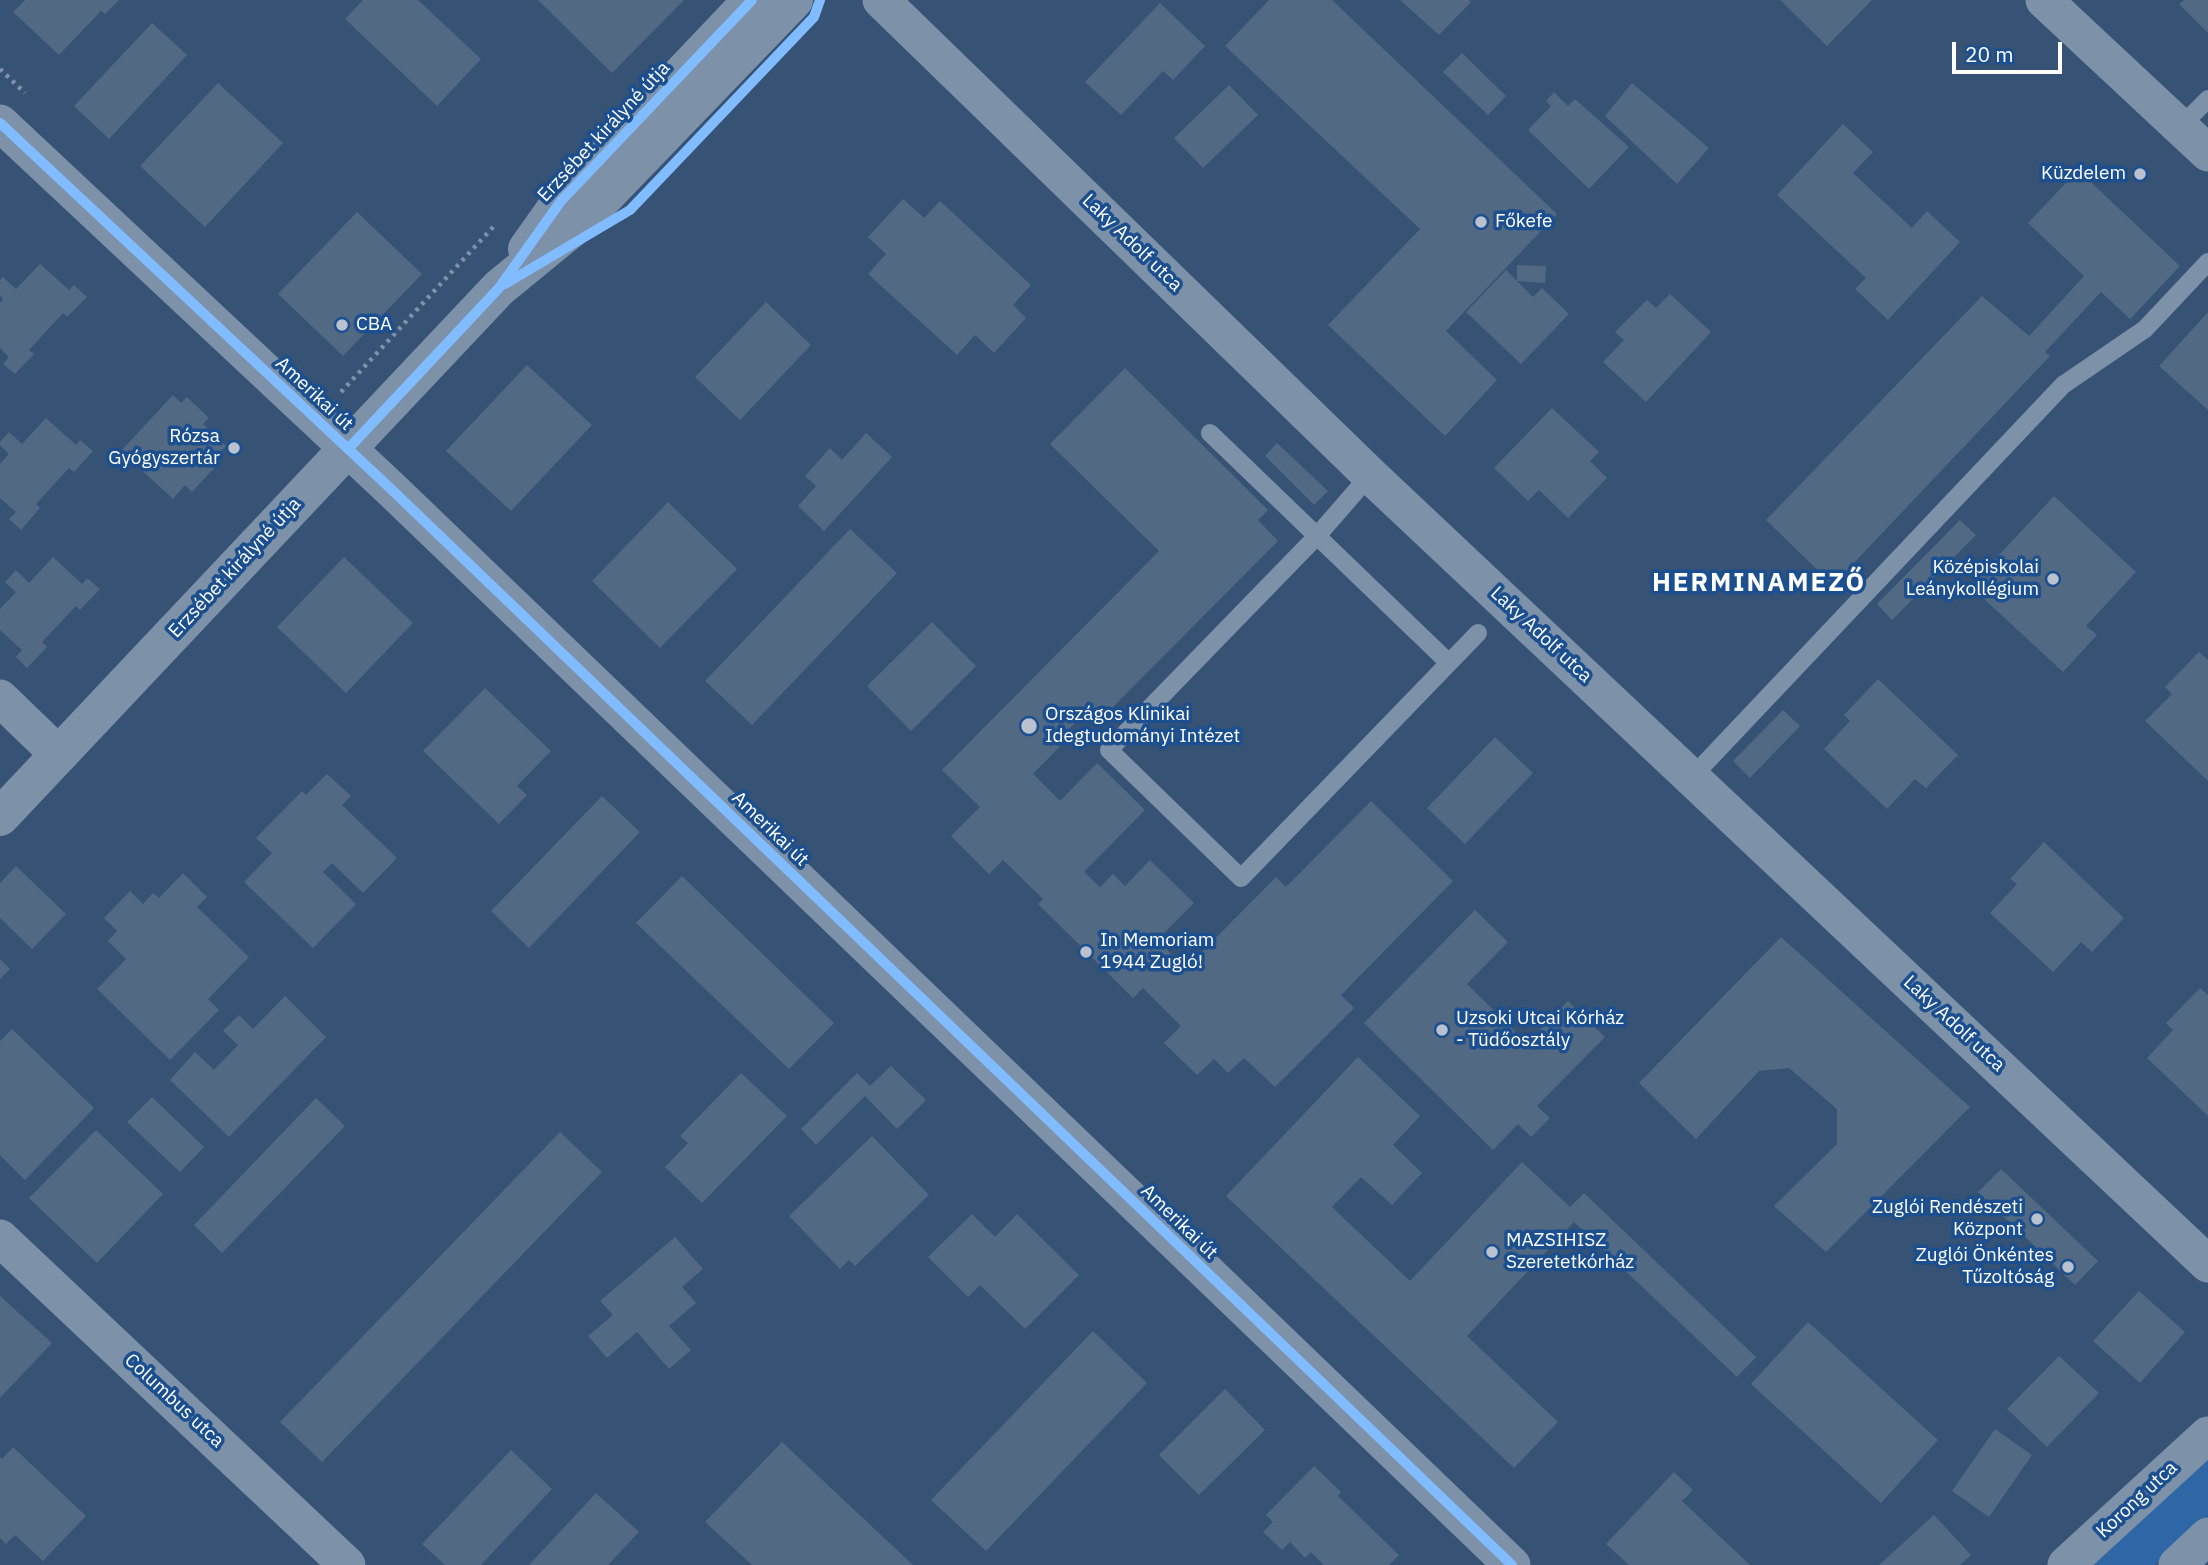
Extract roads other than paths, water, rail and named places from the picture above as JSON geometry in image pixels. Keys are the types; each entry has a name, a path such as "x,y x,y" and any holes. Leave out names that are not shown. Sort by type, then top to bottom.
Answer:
{"street":[{"name":"Erzsébet királyné útja","path":"499,288 561,201 752,0"},
{"name":"Erzsébet királyné útja","path":"0,817 499,288 582,220 794,0"},
{"name":"Laky Adolf utca","path":"881,0 1370,475 2208,1264"},
{"path":"2044,0 2208,153"},
{"name":"Amerikai út","path":"0,123 348,449 1511,1565"},
{"path":"0,698 59,754"},
{"name":"Columbus utca","path":"0,1238 347,1565"},
{"name":"Korong utca","path":"2066,1565 2208,1435"},
{"path":"2177,1565 2208,1536"}],"lane":[{"path":"2180,127 2208,99"},
{"path":"1692,777 2063,385 2145,328 2208,262"},
{"path":"1210,433 1448,663"},
{"path":"1370,475 1317,536 1109,751 1241,878 1478,633"}],"tram line":[{"path":"0,803 341,442 561,201 752,0"},
{"path":"0,830 355,455 794,0"}],"place":[{"name":"Küzdelem","path":"2140,174"},
{"name":"Főkefe","path":"1481,222"},
{"name":"CBA","path":"342,325"},
{"name":"Rózsa Gyógyszertár","path":"234,448"},
{"name":"Középiskolai Leánykollégium","path":"2053,579"},
{"name":"Országos Klinikai Idegtudományi Intézet","path":"1029,726"},
{"name":"In Memoriam 1944 Zugló!","path":"1086,952"},
{"name":"Uzsoki Utcai Kórház - Tüdőosztály","path":"1442,1030"},
{"name":"Zuglói Rendészeti Központ","path":"2037,1219"},
{"name":"MAZSIHISZ Szeretetkórház","path":"1492,1252"},
{"name":"Zuglói Önkéntes Tűzoltóság","path":"2068,1267"}],"district":[{"name":"HERMINAMEZŐ","path":"1759,583"}]}
